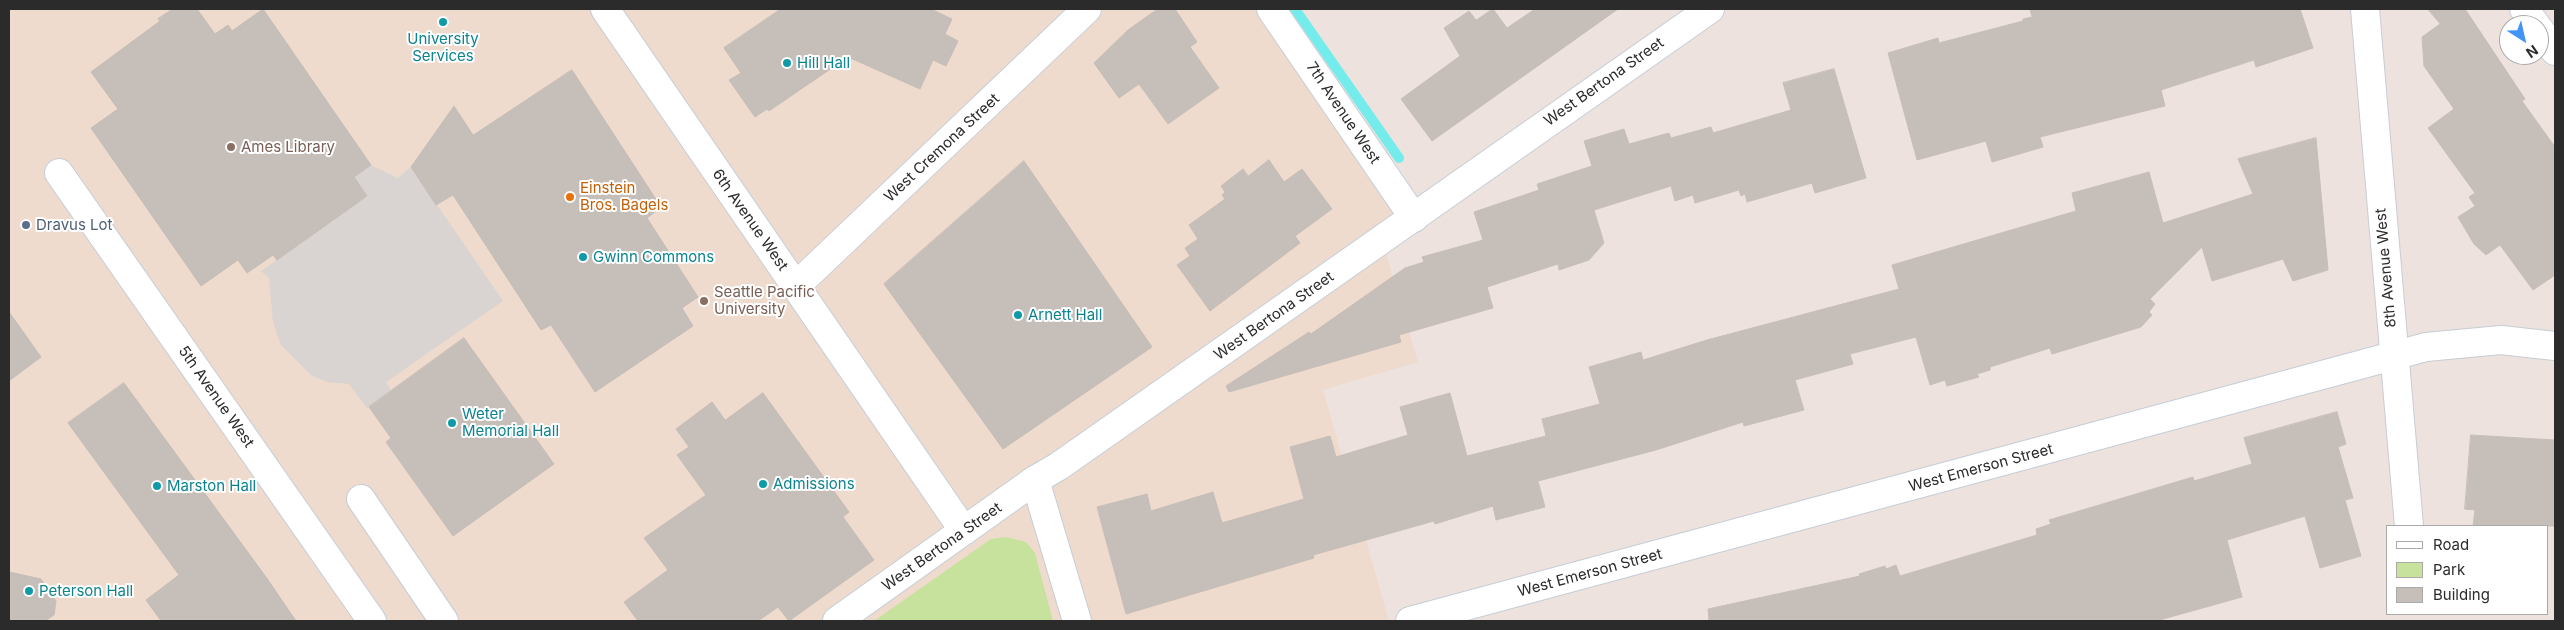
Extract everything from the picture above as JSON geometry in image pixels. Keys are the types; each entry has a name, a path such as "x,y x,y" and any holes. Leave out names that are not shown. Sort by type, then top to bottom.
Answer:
{"street":[{"name":"6th Avenue West","path":"604,9 964,531"},
{"name":"West Cremona Street","path":"796,286 1087,9"},
{"name":"7th Avenue West","path":"1271,9 1414,218"},
{"name":"West Bertona Street","path":"837,621 1035,480 1058,466 1414,218 1654,46 1710,9"},
{"name":"8th Avenue West","path":"2364,9 2409,525"},
{"name":"5th Avenue West","path":"60,174 372,621"},
{"name":"West Emerson Street","path":"1410,621 2426,347 2501,340 2555,346"},
{"path":"1035,480 1077,621"},
{"path":"361,499 444,621"}],"shaded area":[{"name":"Seattle Pacific University","path":"9,9 1271,9 1414,218 1382,240 1418,362 1323,390 1389,621 9,621"},
{"path":"371,165 398,178 411,167 503,301 386,382 391,390 367,408 349,384 327,382 311,375 281,345 273,322 269,278 261,271 367,196 354,177"}],"green space":[{"path":"1006,537 1026,542 1035,553 1053,621 874,621 991,539"}],"building":[{"name":"Ames Library","path":"173,9 197,9 215,34 228,25 232,31 263,9 371,165 354,177 367,196 277,260 273,255 247,273 238,260 201,286 91,128 118,109 91,72 160,21 158,19"},
{"name":"Hill Hall","path":"781,9 931,9 952,19 945,34 958,41 946,66 933,60 920,89 848,57 769,111 767,109 755,117 729,80 741,73 724,48"},
{"path":"1158,9 1175,9 1197,42 1190,47 1219,88 1168,124 1139,84 1119,98 1094,63 1128,30"},
{"path":"1493,9 1507,28 1535,9 1618,9 1432,141 1401,99 1460,56 1444,28 1469,11 1476,20"},
{"path":"2030,9 2300,9 2313,48 2256,67 2254,60 2161,90 2165,106 2040,137 2043,147 1992,162 1986,141 1917,160 1888,53 1938,38 1939,43 2023,21 2023,19 2032,17"},
{"path":"2428,9 2465,9 2499,60 2499,65 2502,65 2525,99 2522,101 2555,147 2555,275 2533,290 2500,245 2486,255 2474,244 2458,217 2475,206 2469,197 2475,193 2428,128 2454,109 2424,66 2422,37 2440,24"},
{"path":"1834,69 1866,178 1815,193 1812,183 1747,202 1745,194 1741,196 1739,190 1695,203 1693,195 1675,201 1671,186 1594,210 1604,243 1589,260 1559,270 1558,264 1487,287 1493,308 1399,335 1401,342 1229,392 1226,386 1309,332 1311,334 1405,268 1424,262 1422,257 1483,240 1474,212 1539,190 1537,184 1592,166 1584,141 1624,129 1629,144 1669,133 1671,138 1711,127 1713,133 1791,110 1783,83"},
{"name":"Gwinn Commons","path":"572,70 661,207 647,218 698,297 682,308 693,326 595,392 551,325 541,330 453,195 436,205 411,167 454,106 473,135"},
{"path":"2316,138 2328,270 2293,281 2283,259 2212,281 2202,247 2150,299 2155,304 2149,312 2152,315 2141,327 2052,354 2050,348 1990,367 1990,370 1977,374 1979,377 1947,386 1945,380 1930,385 1916,337 1850,354 1853,364 1795,380 1804,410 1744,426 1743,422 1656,450 1538,481 1545,507 1496,520 1493,506 1435,524 1434,521 1313,555 1314,558 1126,614 1097,507 1147,494 1151,511 1213,492 1222,523 1304,499 1290,447 1330,436 1336,457 1408,435 1400,407 1450,393 1467,456 1546,436 1542,419 1600,404 1589,367 1641,352 1643,360 1707,340 1899,289 1892,265 2076,211 2072,193 2149,172 2163,223 2253,194 2238,159"},
{"path":"1269,160 1284,182 1302,169 1332,209 1295,236 1300,243 1210,311 1177,265 1190,256 1185,248 1198,239 1189,225 1225,199 1222,195 1225,192 1221,186 1243,169 1248,176"},
{"name":"Arnett Hall","path":"1024,161 1152,347 1003,449 884,284"},
{"path":"9,312 41,357 9,381"},
{"name":"Weter Memorial Hall","path":"464,338 554,464 453,536 386,442 391,438 369,407"},
{"name":"Marston Hall","path":"124,383 296,621 161,621 146,600 179,575 68,423"},
{"name":"Admissions","path":"763,393 849,512 843,517 874,560 789,621 778,607 758,621 638,621 624,602 668,570 644,538 706,495 677,455 689,447 676,429 712,402 725,420"},
{"path":"2337,412 2346,444 2338,447 2353,498 2345,500 2361,556 2320,568 2305,516 2227,540 2242,597 2156,621 1709,621 1708,609 1860,576 1859,574 1885,566 1886,569 1896,565 1900,576 2037,535 2036,529 2051,524 2049,520 2193,477 2194,481 2252,464 2244,438"},
{"path":"2471,435 2555,440 2555,526 2473,525 2475,510 2465,509"},
{"name":"Peterson Hall","path":"9,572 41,579 56,601 54,615 45,621 9,621"}],"waterway":[{"path":"1295,9 1399,158"}],"place":[{"name":"University Services","path":"443,22"},
{"name":"Hill Hall","path":"787,63"},
{"name":"Ames Library","path":"231,147"},
{"name":"Einstein Bros. Bagels","path":"570,197"},
{"name":"Dravus Lot","path":"26,225"},
{"name":"Gwinn Commons","path":"583,257"},
{"name":"Seattle Pacific University","path":"704,301"},
{"name":"Arnett Hall","path":"1018,315"},
{"name":"Weter Memorial Hall","path":"452,423"},
{"name":"Admissions","path":"763,484"},
{"name":"Marston Hall","path":"157,486"},
{"name":"Peterson Hall","path":"29,591"}]}
